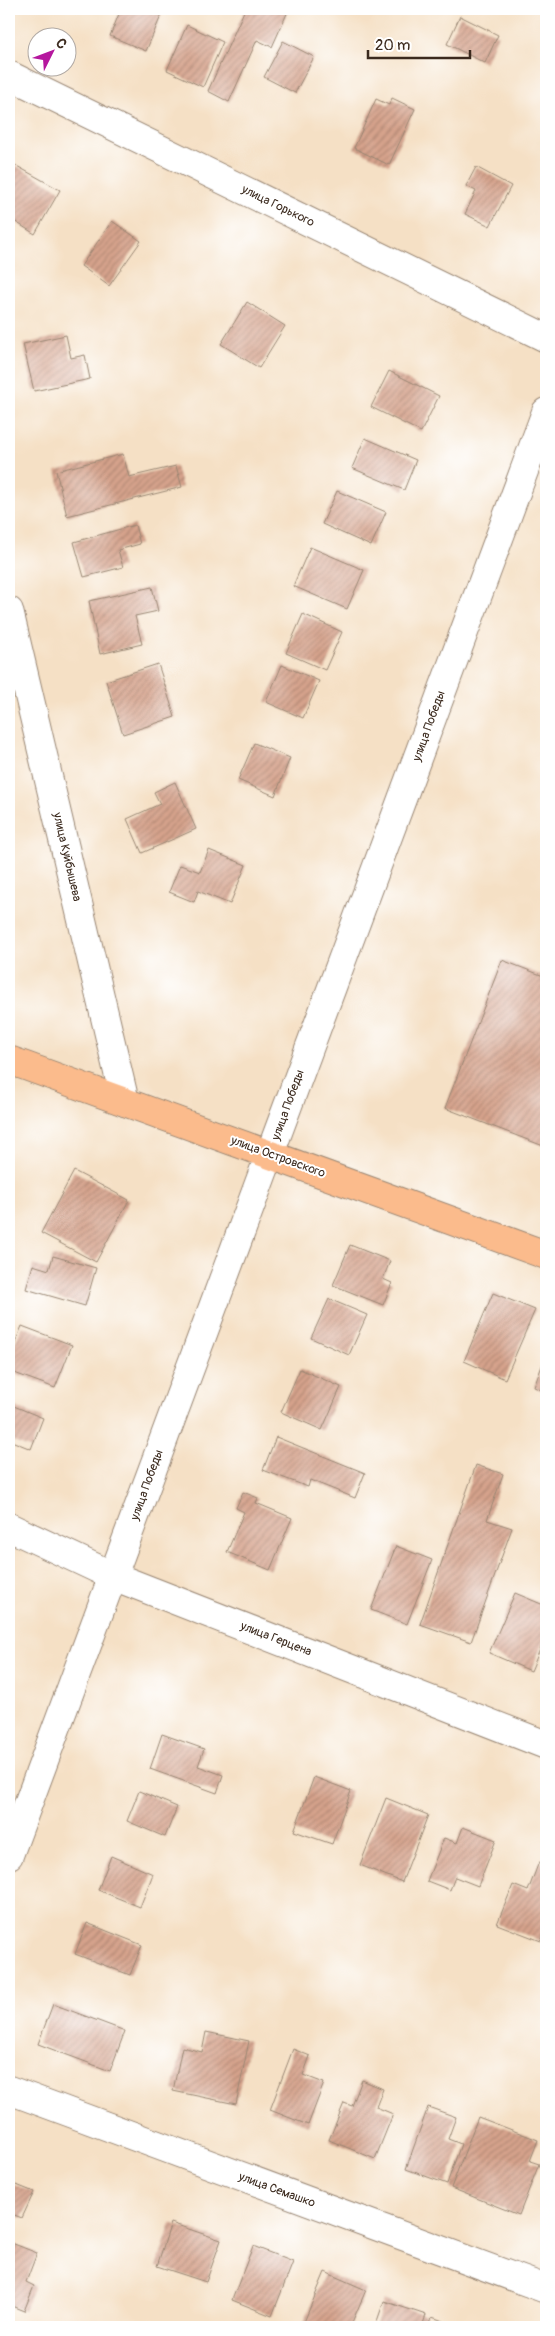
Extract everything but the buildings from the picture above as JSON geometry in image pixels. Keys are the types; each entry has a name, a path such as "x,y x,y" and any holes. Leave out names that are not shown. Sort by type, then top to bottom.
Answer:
{"main road":[{"name":"улица Островского","path":"9,1060 546,1255"}],"street":[{"name":"улица Горького","path":"9,75 546,338"},
{"name":"улица Победы","path":"9,1855 546,412"},
{"name":"улица Куйбышева","path":"9,612 125,1102"},
{"name":"улица Герцена","path":"9,1526 113,1576 546,1745"},
{"name":"улица Семашко","path":"9,2090 546,2289"}]}
